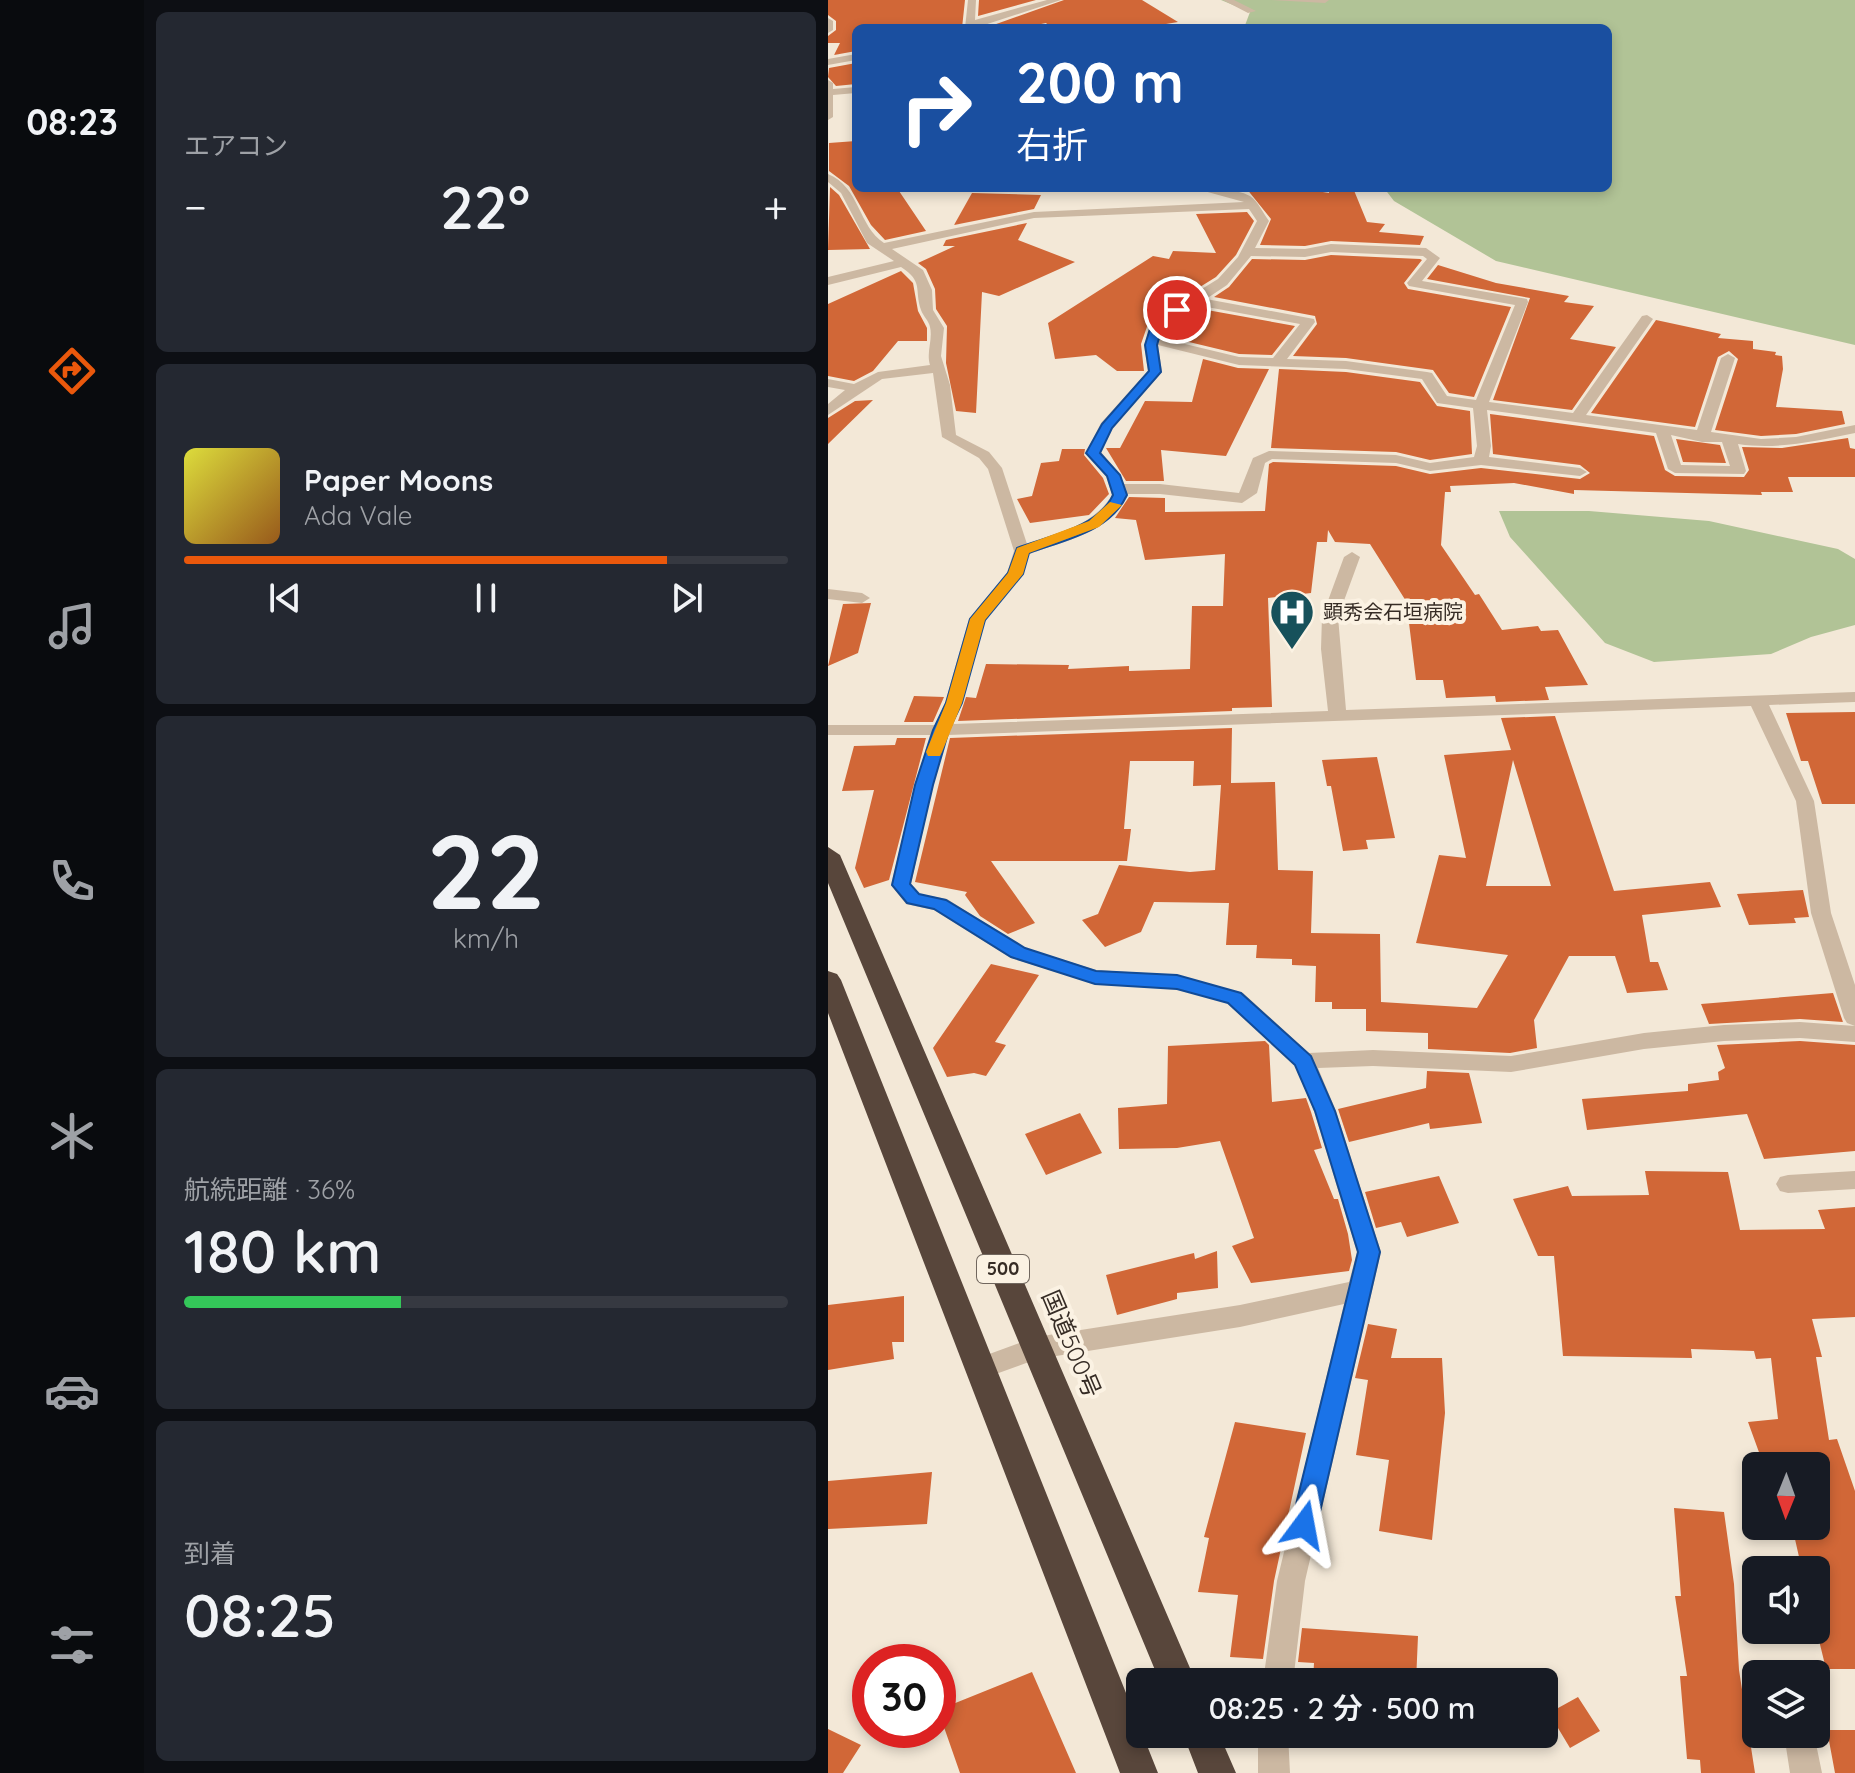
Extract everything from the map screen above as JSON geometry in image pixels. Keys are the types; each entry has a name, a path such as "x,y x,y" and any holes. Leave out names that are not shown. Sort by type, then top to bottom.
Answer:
{"highway":[{"name":"国道500号","path":"828,855 1172,1668"},
{"name":"500","path":"828,980 1139,1773"},
{"path":"1207,1748 1217,1773"}],"street":[{"path":"971,24 972,0"},
{"path":"978,24 1057,0"},
{"path":"1227,0 1251,11"},
{"path":"1275,0 1325,0"},
{"path":"828,21 828,30"},
{"path":"828,62 852,58"},
{"path":"828,83 828,117"},
{"path":"828,92 852,90"},
{"path":"828,177 846,191 871,240 919,273 926,290 927,310 937,328 934,356 949,437 984,455 995,468 1022,551 1015,574 977,619 954,703 941,730 901,885 913,899 940,904 1018,953 1082,973 1177,982 1235,998 1304,1061 1325,1111 1369,1252 1291,1581 1280,1668"},
{"path":"1022,551 1094,524 1115,505 1118,489 1113,475 1093,453 1106,426 1155,372 1153,340 1159,319 1227,281 1249,252 1263,221 1248,199 1217,192"},
{"path":"883,247 1034,215 1253,205"},
{"path":"1249,252 1305,253 1331,248 1426,252 1434,258 1413,283 1522,302 1480,407 1484,446 1481,461"},
{"path":"828,281 905,262"},
{"path":"1195,301 1309,322 1278,361"},
{"path":"1576,420 1647,319"},
{"path":"1153,340 1239,361 1278,361 1427,376 1442,400 1702,438 1796,441 1855,429"},
{"path":"1702,438 1728,358"},
{"path":"828,411 856,388 878,376 905,370 938,369"},
{"path":"828,383 856,388"},
{"path":"1663,432 1675,469 1739,471 1729,440"},
{"path":"1118,489 1160,489 1242,498 1249,493 1258,461 1269,455 1396,459 1430,467 1481,461 1580,472"},
{"path":"1338,716 1330,649 1330,617 1352,557"},
{"path":"828,594 862,598"},
{"path":"828,730 941,730 1855,697"},
{"path":"1758,701 1805,801 1821,913 1855,1018"},
{"path":"1304,1061 1373,1058 1511,1064 1644,1041 1724,1033 1800,1030 1855,1034"},
{"path":"1788,1184 1855,1180"},
{"path":"982,1368 1036,1348 1240,1316 1359,1290"},
{"path":"1273,1748 1274,1773"},
{"path":"1802,1748 1806,1773"}],"green space":[{"path":"1221,0 1855,0 1855,345 1496,261 1394,201 1387,192 1612,192 1612,24 1246,24 1250,12"},
{"path":"1499,511 1589,511 1709,521 1838,549 1855,559 1855,625 1811,637 1771,654 1654,662 1605,643 1510,537"}],"building":[{"path":"828,0 965,0 962,24 852,24 852,52 834,55 840,43 828,43 828,36 836,30 836,21 828,15"},
{"path":"979,0 1036,0 978,16"},
{"path":"1064,0 1142,0 1178,22 1166,24 996,24"},
{"path":"852,64 852,84 836,86 828,77 829,68"},
{"path":"852,141 852,191 829,171 829,143"},
{"path":"830,187 839,195 870,249 828,250"},
{"path":"852,192 900,192 926,231 885,240 871,225"},
{"path":"1249,192 1355,192 1367,222 1385,224 1379,232 1424,236 1420,245 1331,241 1305,246 1260,245 1271,219"},
{"path":"972,193 1041,195 1034,209 954,225"},
{"path":"1247,212 1254,221 1236,255 1216,277 1150,318 1141,344 1144,371 1117,371 1096,355 1055,359 1048,323 1153,256 1169,259 1173,251 1216,253 1196,214"},
{"path":"1027,223 1018,240 1075,262 999,296 982,292 976,413 956,411 946,363 947,326 936,309 935,289 926,269 918,263 955,246 943,246 946,240"},
{"path":"1331,255 1420,259 1404,283 1408,289 1511,307 1474,397 1449,393 1433,370 1346,358 1293,356 1317,324 1315,316 1214,297 1229,287 1252,259 1305,260"},
{"path":"1438,265 1496,283 1569,296 1564,302 1594,306 1570,339 1616,347 1572,410 1493,400 1530,298 1427,279"},
{"path":"901,271 913,283 918,311 927,328 927,341 898,341 873,371 854,381 828,376 828,304"},
{"path":"1196,308 1295,326 1272,355 1239,354 1164,336 1168,323"},
{"path":"1656,320 1721,334 1718,338 1753,341 1753,349 1776,352 1775,355 1782,356 1783,369 1776,407 1842,411 1845,424 1796,434 1761,436 1715,430 1738,359 1729,351 1718,357 1695,427 1591,413"},
{"path":"1203,359 1238,368 1269,369 1226,456 1161,450 1164,481 1126,481 1106,448 1120,448 1145,401 1192,402"},
{"path":"1279,369 1346,372 1420,382 1437,406 1470,411 1472,454 1430,460 1396,452 1271,448"},
{"path":"873,400 828,444 828,418 855,401"},
{"path":"1490,414 1654,436 1665,470 1675,476 1744,477 1749,470 1742,447 1782,448 1848,438 1850,448 1855,449 1855,477 1788,477 1793,492 1761,492 1762,495 1574,490 1574,494 1514,483 1450,486 1451,492 1445,492 1441,545 1475,595 1479,594 1502,630 1538,626 1541,631 1558,630 1588,685 1545,687 1549,700 1496,702 1495,696 1446,698 1443,680 1416,680 1409,623 1402,611 1411,609 1370,544 1335,542 1328,530 1327,542 1317,542 1311,593 1268,598 1272,707 958,721 966,697 976,698 986,664 1069,665 1068,669 1129,666 1129,671 1190,669 1192,606 1223,606 1225,554 1145,560 1136,520 1115,518 1129,497 1165,498 1165,512 1265,511 1269,464 1273,462 1396,466 1430,474 1481,468 1580,479 1590,473 1580,465 1493,454"},
{"path":"1676,439 1720,445 1726,463 1683,462"},
{"path":"1062,449 1085,449 1084,455 1103,478 1109,494 1089,515 1030,523 1017,499 1032,496 1041,463 1059,461"},
{"path":"871,603 858,653 828,666 843,604"},
{"path":"914,696 944,697 933,722 904,722"},
{"path":"1855,712 1855,804 1822,804 1808,761 1801,761 1786,713"},
{"path":"1555,716 1614,891 1710,882 1721,907 1642,915 1650,962 1658,962 1668,990 1627,993 1615,956 1569,956 1534,1020 1537,1048 1510,1053 1428,1049 1428,1033 1366,1031 1366,1009 1332,1009 1332,1002 1315,1002 1316,966 1292,965 1292,959 1256,958 1257,945 1226,945 1229,903 1154,902 1141,932 1105,947 1082,920 1098,914 1119,865 1190,872 1215,870 1221,785 1193,786 1194,761 1130,761 1124,829 1131,829 1127,861 991,861 1035,923 1008,934 980,916 965,895 967,892 915,882 950,738 1232,728 1231,783 1275,782 1278,870 1313,871 1311,933 1380,934 1381,1002 1477,1008 1508,955 1416,943 1439,855 1466,858 1444,755 1511,750 1501,718","holes":["1513,760 1551,886 1486,886"]},
{"path":"897,738 926,738 889,880 864,888 855,868 874,790 842,791 854,746 895,745"},
{"path":"1377,757 1395,838 1366,840 1368,849 1343,851 1331,786 1327,786 1322,760"},
{"path":"1803,890 1809,917 1794,918 1796,923 1749,925 1737,894"},
{"path":"991,964 1039,975 995,1042 1006,1045 986,1076 974,1073 947,1077 933,1048"},
{"path":"1833,993 1843,1022 1800,1019 1709,1024 1701,1004"},
{"path":"1265,1041 1269,1045 1272,1102 1306,1098 1322,1148 1314,1150 1334,1199 1338,1199 1348,1234 1352,1260 1349,1271 1251,1283 1232,1246 1254,1238 1220,1141 1177,1148 1119,1149 1118,1108 1167,1104 1168,1046"},
{"path":"1800,1041 1855,1045 1855,1151 1764,1159 1747,1114 1587,1130 1582,1099 1688,1091 1688,1084 1719,1080 1718,1072 1725,1068 1717,1045"},
{"path":"1427,1071 1469,1073 1482,1123 1430,1129 1429,1123 1349,1142 1338,1109 1426,1088"},
{"path":"1080,1113 1102,1153 1046,1175 1025,1134"},
{"path":"1645,1171 1728,1172 1740,1230 1825,1229 1818,1210 1855,1207 1855,1317 1812,1319 1822,1357 1816,1357 1829,1440 1837,1439 1855,1491 1855,1669 1830,1669 1830,1660 1824,1660 1820,1644 1830,1644 1830,1556 1799,1556 1795,1540 1830,1540 1830,1452 1759,1452 1748,1422 1778,1419 1771,1358 1756,1359 1754,1351 1691,1349 1692,1358 1563,1356 1554,1256 1538,1256 1513,1199 1568,1186 1572,1196 1649,1195"},
{"path":"1439,1176 1459,1223 1407,1237 1401,1222 1376,1228 1365,1192"},
{"path":"1217,1251 1218,1288 1177,1293 1177,1299 1117,1315 1106,1275 1194,1253 1195,1259"},
{"path":"904,1296 904,1342 892,1342 894,1359 828,1370 828,1305"},
{"path":"1368,1324 1397,1329 1391,1358 1442,1358 1445,1413 1432,1540 1379,1531 1389,1460 1356,1455 1368,1380 1355,1378"},
{"path":"1235,1422 1306,1433 1274,1581 1263,1659 1230,1657 1238,1595 1198,1592 1209,1538 1204,1537"},
{"path":"932,1472 927,1524 828,1529 828,1481"},
{"path":"1674,1508 1724,1512 1734,1584 1742,1689 1742,1748 1751,1748 1755,1773 1701,1773 1700,1760 1687,1759 1680,1676 1687,1676 1675,1596 1681,1596"},
{"path":"1302,1628 1418,1636 1417,1668 1314,1668 1314,1663 1298,1662"},
{"path":"1032,1672 1076,1773 960,1773 951,1748 956,1748 956,1703"},
{"path":"1578,1697 1600,1731 1570,1748 1558,1728 1558,1708"},
{"path":"828,1729 852,1741 852,1748 859,1748 843,1773 828,1773"},
{"path":"1830,1730 1855,1730 1855,1773 1835,1773"}],"slow traffic":[{"path":"934,752 954,703 977,619 1015,574 1022,551 1094,524 1115,505"}],"place":[{"name":"顕秀会石垣病院","path":"1292,651"}],"route":[{"path":"1177,310 1159,319 1151,345 1155,372 1106,426 1093,453 1113,475 1120,495 1115,505 1094,524 1022,551 1015,574 977,619 954,703 941,730 924,785 901,885 913,899 940,904 1018,953 1095,977 1177,982 1235,998 1304,1061 1325,1111 1369,1252 1304,1525"}]}
